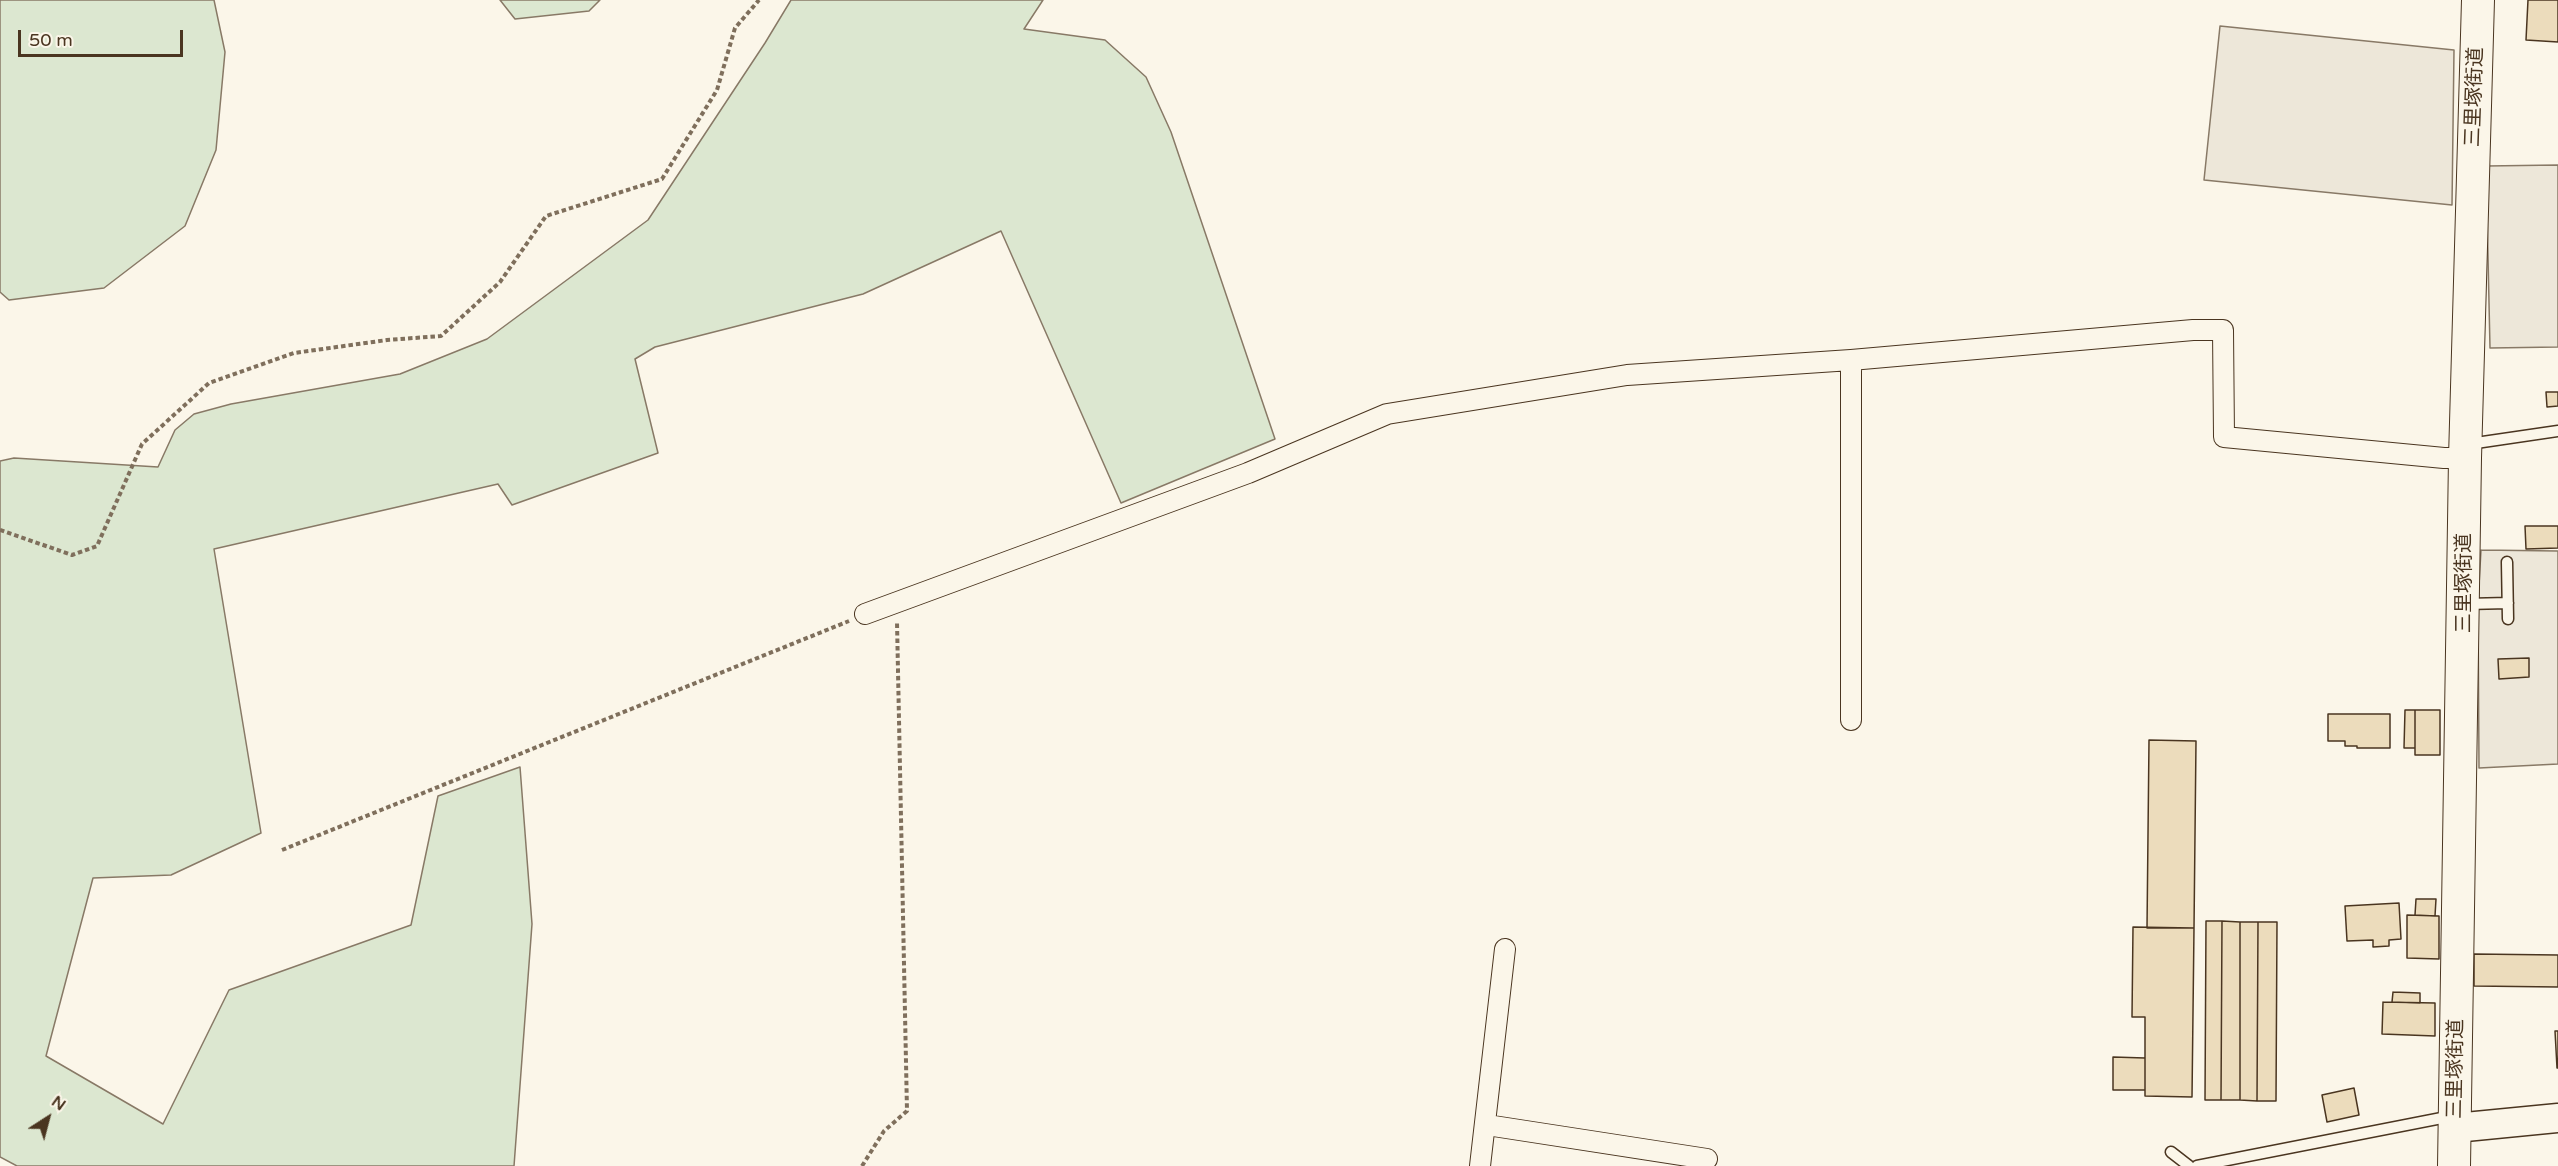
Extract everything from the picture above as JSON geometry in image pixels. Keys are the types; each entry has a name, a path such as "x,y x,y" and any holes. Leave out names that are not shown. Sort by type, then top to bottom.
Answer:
{"main road":[{"name":"三里塚街道","path":"2454,1166 2466,451 2478,0"}],"street":[{"path":"866,614 1248,473 1387,414 1627,375 1851,360 2193,330 2223,330 2224,437 2444,458 2466,451"},
{"path":"1851,360 1851,720"},
{"path":"1480,1166 1487,1125 1504,949"},
{"path":"2455,1122 2558,1118"},
{"path":"1487,1125 1707,1159"}],"lane":[{"path":"2466,451 2558,431"},
{"path":"2507,562 2508,620"},
{"path":"2464,604 2508,603"},
{"path":"2197,1166 2455,1122"},
{"path":"2171,1152 2189,1166"}],"path":[{"path":"0,530 72,555 97,546 142,444 209,383 294,353 387,340 441,336 500,282 546,216 662,179 717,90 735,28 759,0"},
{"path":"862,1166 885,1131 907,1111 897,603"},
{"path":"282,850 866,614"}],"green space":[{"path":"0,0 214,0 225,52 216,150 185,226 104,288 9,300 0,292"},
{"path":"500,0 600,0 589,11 515,19"},
{"path":"791,0 1043,0 1024,29 1105,40 1146,77 1171,132 1275,439 1121,503 1001,231 863,294 655,347 635,359 658,453 512,505 498,484 214,549 261,833 171,875 93,878 46,1056 163,1124 229,990 411,925 438,796 520,767 532,924 514,1166 17,1166 0,1157 0,461 14,458 158,467 175,430 194,414 231,404 400,374 487,339 648,220"}],"shaded area":[{"path":"2220,26 2454,50 2452,205 2204,180"},
{"path":"2558,165 2558,347 2490,348 2486,166"},
{"path":"2481,550 2558,551 2558,764 2479,768 2478,603"}],"building":[{"path":"2528,0 2558,0 2558,42 2526,40"},
{"path":"2546,392 2558,392 2558,406 2547,407"},
{"path":"2525,526 2558,526 2558,548 2526,549"},
{"path":"2529,658 2529,677 2499,679 2498,659"},
{"path":"2405,710 2415,710 2415,748 2404,748"},
{"path":"2415,710 2440,710 2440,755 2415,755"},
{"path":"2328,714 2390,714 2390,748 2357,748 2357,746 2345,746 2345,741 2328,741"},
{"path":"2149,740 2196,741 2194,928 2147,928"},
{"path":"2416,899 2436,899 2435,916 2415,915"},
{"path":"2399,903 2401,939 2389,940 2389,946 2373,947 2373,940 2347,941 2345,906"},
{"path":"2407,915 2439,916 2439,959 2407,958"},
{"path":"2206,921 2222,921 2221,1100 2205,1100"},
{"path":"2222,921 2240,922 2240,1100 2221,1100"},
{"path":"2240,922 2258,922 2257,1101 2240,1100"},
{"path":"2258,922 2277,922 2276,1101 2257,1101"},
{"path":"2133,927 2194,928 2192,1097 2145,1096 2145,1017 2132,1017"},
{"path":"2474,954 2558,955 2558,987 2474,986"},
{"path":"2393,992 2420,993 2420,1003 2392,1002"},
{"path":"2383,1002 2435,1003 2435,1036 2382,1034"},
{"path":"2555,1031 2558,1031 2558,1068 2557,1068"},
{"path":"2113,1057 2145,1058 2145,1090 2113,1090"},
{"path":"2354,1088 2359,1115 2327,1122 2322,1095"}]}
